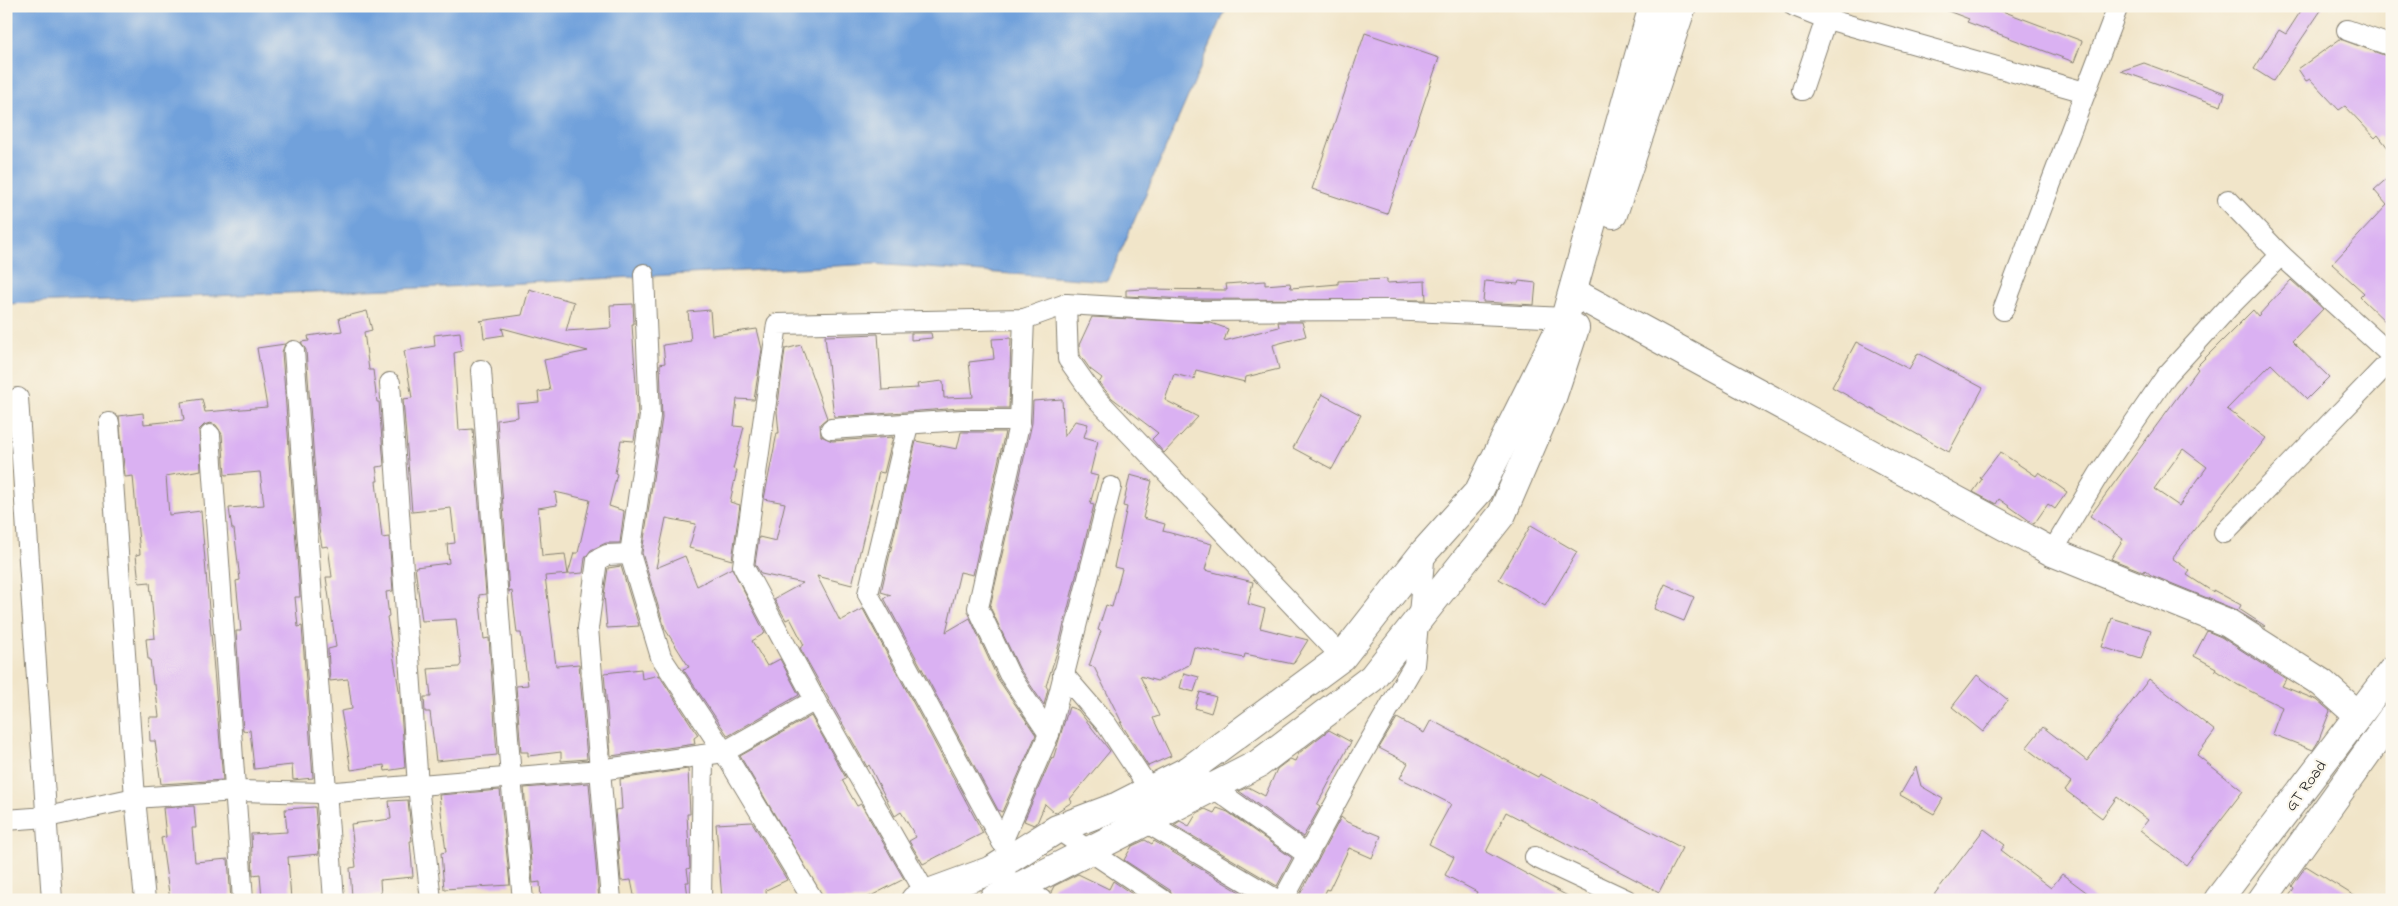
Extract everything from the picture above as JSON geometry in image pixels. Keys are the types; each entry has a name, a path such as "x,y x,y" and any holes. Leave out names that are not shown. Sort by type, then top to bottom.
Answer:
{"main road":[{"path":"993,900 1030,893 1090,850 1258,764 1372,678 1502,514 1552,398 1653,6"},
{"path":"925,898 1002,856 1058,829 1118,806 1189,770 1342,657 1425,551 1479,491 1565,318 1579,295 1682,6"},
{"path":"1579,295 2052,552 2228,623 2322,684 2357,714"},
{"name":"GT Road","path":"2218,900 2357,714 2392,671"},
{"path":"2262,900 2389,728"}],"street":[{"path":"1794,6 1829,12 2085,92"},
{"path":"2003,310 2118,6"},
{"path":"1802,90 1829,12"},
{"path":"2346,30 2392,46"},
{"path":"2224,532 2392,358 2281,255 2228,200"},
{"path":"2052,552 2099,474 2167,375 2228,308 2281,255"},
{"path":"644,274 650,416 630,554 661,658 724,752 813,900"},
{"path":"1066,304 1068,359 1094,396 1342,657"},
{"path":"925,898 743,566 778,324 1024,319 1066,304 1187,311 1389,310 1565,318"},
{"path":"1024,319 1020,420 978,608 1009,674 1049,734"},
{"path":"294,351 324,793 334,900"},
{"path":"481,370 511,778 523,900"},
{"path":"390,383 418,786 431,900"},
{"path":"18,398 52,900"},
{"path":"831,429 962,420 1020,420"},
{"path":"109,423 135,798 145,900"},
{"path":"908,425 868,594 1002,856 1030,893"},
{"path":"210,435 243,900"},
{"path":"1002,856 1049,734 1111,486"},
{"path":"1282,900 1356,765 1414,665 1425,551"},
{"path":"611,900 588,628 597,560 607,555 630,554"},
{"path":"1063,674 1107,726 1150,790"},
{"path":"6,820 47,817 135,798 235,791 324,793 418,786 600,770 724,752 815,700"},
{"path":"2357,714 2389,728"},
{"path":"701,900 703,755"},
{"path":"1189,770 1308,855"},
{"path":"1118,806 1277,900"},
{"path":"1058,829 1163,900"},
{"path":"1536,857 1627,900"}],"water":[{"path":"6,6 1225,6 1226,9 1108,281 873,264 468,286 6,304"}],"building":[{"path":"1940,6 1989,6 2082,41 2074,62 1967,22 1969,19 1940,8"},
{"path":"2304,6 2324,6 2273,81 2254,69 2279,30 2286,34"},
{"path":"1365,33 1439,58 1387,214 1312,189"},
{"path":"2340,39 2392,58 2392,153 2378,135 2375,138 2345,106 2339,110 2310,79 2306,81 2298,69"},
{"path":"2144,63 2225,93 2221,106 2121,71"},
{"path":"2392,174 2392,328 2360,297 2364,293 2332,264 2387,205 2374,190"},
{"path":"1387,279 1387,283 1425,281 1426,300 1187,299 1126,296 1126,290 1227,290 1226,284 1265,281 1265,285 1290,283 1291,288 1338,284 1338,281"},
{"path":"2291,280 2323,309 2292,341 2329,377 2307,399 2271,364 2227,409 2266,438 2172,558 2190,571 2187,575 2213,592 2213,590 2241,605 2239,609 2264,627 2234,609 2151,575 2145,570 2144,572 2111,559 2123,539 2090,516 2198,369 2196,367 2253,310 2258,316","holes":["2183,449 2207,467 2179,506 2154,489"]},
{"path":"1485,281 1518,284 1519,281 1536,283 1534,305 1483,302"},
{"path":"529,289 574,302 566,331 611,328 610,305 633,304 634,324 632,324 638,415 634,441 621,440 615,473 617,474 609,506 624,511 620,543 606,543 591,550 585,558 583,573 545,576 556,666 579,664 587,759 561,761 561,752 528,756 528,752 521,752 516,686 528,685 521,633 517,633 512,591 509,592 497,420 518,417 517,404 539,402 538,392 550,390 544,360 588,351 502,328 504,335 484,338 482,322 479,321 522,315","holes":["555,492 590,500 578,553 574,553 568,574 565,554 542,556 538,508 557,505"]},
{"path":"710,310 712,335 757,329 762,349 754,400 737,399 734,426 744,427 733,469 737,470 730,502 740,505 732,560 689,548 696,524 666,518 656,568 685,556 697,586 732,568 765,633 752,641 767,666 780,659 799,695 728,736 683,669 689,667 665,629 642,553 662,418 660,364 665,363 663,345 691,341 688,312"},
{"path":"367,311 372,330 364,332 369,370 373,370 377,402 379,402 384,466 376,467 378,481 376,481 382,538 389,537 393,591 386,592 389,616 387,617 400,696 405,768 385,771 384,765 351,770 341,711 352,709 348,679 330,681 328,649 336,647 326,577 332,577 328,546 322,547 319,529 306,350 301,342 309,341 308,336 342,331 339,318"},
{"path":"1092,317 1211,323 1228,329 1224,341 1279,327 1278,322 1302,322 1306,336 1273,345 1279,369 1246,377 1245,382 1196,370 1194,379 1174,374 1165,400 1198,417 1164,453 1152,439 1158,433 1112,398 1099,383 1102,378 1090,369 1080,355 1079,345"},
{"path":"460,332 462,351 454,353 459,430 473,429 486,594 479,595 484,639 489,638 497,755 436,761 430,712 425,712 424,697 431,697 428,669 459,667 461,664 456,619 422,621 415,567 449,563 447,544 455,543 451,508 412,512 403,399 412,398 404,351 435,346 434,335"},
{"path":"911,333 931,333 932,338 911,340"},
{"path":"878,334 882,390 918,388 917,384 943,381 944,398 973,397 969,362 994,359 992,339 1011,338 1009,408 961,408 834,417 825,336"},
{"path":"1856,342 1909,369 1918,353 1983,388 1949,452 1832,387"},
{"path":"285,344 282,352 300,597 295,597 298,627 302,626 313,778 293,780 292,765 254,769 250,730 243,731 236,631 241,631 236,581 240,580 234,529 232,529 229,508 264,505 260,472 225,475 222,434 216,425 210,423 204,425 199,430 201,470 166,476 169,515 201,511 223,780 161,784 155,741 150,741 149,717 159,717 146,639 155,638 150,582 139,583 136,555 140,554 133,476 125,477 119,416 143,413 144,424 184,420 181,402 202,399 205,412 267,407 257,348"},
{"path":"801,345 827,418 820,424 821,436 832,441 893,437 884,473 879,472 852,585 817,576 840,621 863,609 983,833 923,864 909,841 916,837 901,812 895,816 869,765 867,767 800,648 804,645 790,618 786,620 774,599 803,583 761,574 755,564 759,537 776,541 785,503 764,499 777,433 779,433 777,412 785,349"},
{"path":"1322,394 1361,415 1332,469 1293,448"},
{"path":"1062,399 1064,437 1075,421 1088,424 1084,437 1098,441 1090,474 1098,476 1090,504 1094,505 1057,652 1046,686 1048,689 1044,705 1019,668 990,607 1032,423 1033,401"},
{"path":"961,432 1005,432 973,575 960,572 946,632 970,618 998,679 1036,735 1002,812 998,810 884,598 891,595 881,592 916,441 957,449"},
{"path":"2000,452 2036,476 2039,472 2067,492 2055,509 2048,504 2034,524 1999,499 1996,504 1973,492 1982,479 1980,478"},
{"path":"1130,475 1152,481 1143,518 1165,524 1163,531 1212,544 1205,570 1253,582 1248,604 1265,609 1260,628 1308,640 1293,664 1245,654 1244,658 1194,647 1189,665 1157,681 1140,676 1159,716 1153,718 1171,756 1148,766 1120,722 1122,723 1094,667 1089,666 1101,631 1098,630 1106,605 1112,607 1122,569 1114,567 1127,507 1123,506"},
{"path":"1531,525 1577,552 1545,606 1499,579"},
{"path":"621,566 639,626 607,628 604,595 608,568"},
{"path":"1665,584 1694,597 1684,621 1654,609"},
{"path":"2112,618 2151,630 2141,659 2102,647"},
{"path":"2207,631 2221,637 2286,679 2282,686 2317,700 2330,711 2313,750 2272,734 2282,707 2238,685 2215,670 2216,668 2194,656"},
{"path":"641,669 642,679 659,675 698,735 694,738 695,744 611,756 604,673"},
{"path":"1184,673 1199,677 1194,692 1180,688"},
{"path":"1977,675 2008,700 1983,732 1952,707"},
{"path":"2149,679 2215,731 2197,755 2243,791 2186,865 2140,830 2148,820 2117,797 2102,818 2065,790 2071,782 2026,748 2043,727 2087,761"},
{"path":"1200,692 1216,697 1211,713 1195,708"},
{"path":"1069,707 1078,710 1110,751 1070,799 1072,802 1055,813 1045,804 1037,823 1034,825 1024,821 1052,757 1053,759"},
{"path":"811,716 846,778 842,780 857,806 861,804 904,879 863,900 825,900 740,756"},
{"path":"1397,718 1424,733 1431,720 1538,777 1540,774 1682,848 1659,892 1506,812 1486,852 1575,900 1473,900 1477,892 1445,875 1454,857 1429,844 1451,804 1400,778 1408,763 1379,748"},
{"path":"1329,730 1351,742 1317,805 1320,807 1303,837 1239,791 1248,787 1265,796 1277,769 1290,759 1295,761 1299,753"},
{"path":"1916,767 1921,786 1943,799 1934,814 1900,795"},
{"path":"688,769 690,814 687,814 690,868 687,869 689,882 686,882 688,896 635,900 631,880 621,881 615,810 622,809 620,779"},
{"path":"589,783 599,900 541,900 540,882 533,883 524,788"},
{"path":"500,790 510,885 444,889 441,853 446,852 439,795"},
{"path":"408,800 413,877 380,880 381,895 352,897 350,868 356,867 351,824 391,819 389,801"},
{"path":"194,806 196,828 192,828 195,862 228,859 231,900 170,900 161,838 166,837 163,808"},
{"path":"315,807 319,854 288,857 291,900 262,900 260,874 253,875 251,834 287,832 285,809"},
{"path":"1217,808 1228,812 1292,858 1277,886 1174,825 1180,821 1189,826 1197,813 1205,809 1214,813"},
{"path":"1341,817 1347,822 1381,836 1372,858 1349,848 1329,890 1327,889 1322,900 1297,900"},
{"path":"752,822 787,880 766,890 767,900 722,900 716,824"},
{"path":"1984,829 2005,845 2001,850 2051,888 2062,874 2097,900 1930,900"},
{"path":"1145,840 1152,844 1154,841 1253,900 1175,900 1170,890 1124,860 1132,846"},
{"path":"2306,866 2361,900 2287,900 2294,888 2292,886"},
{"path":"1078,874 1109,889 1113,881 1141,900 1054,900 1051,892 1054,886"}]}
